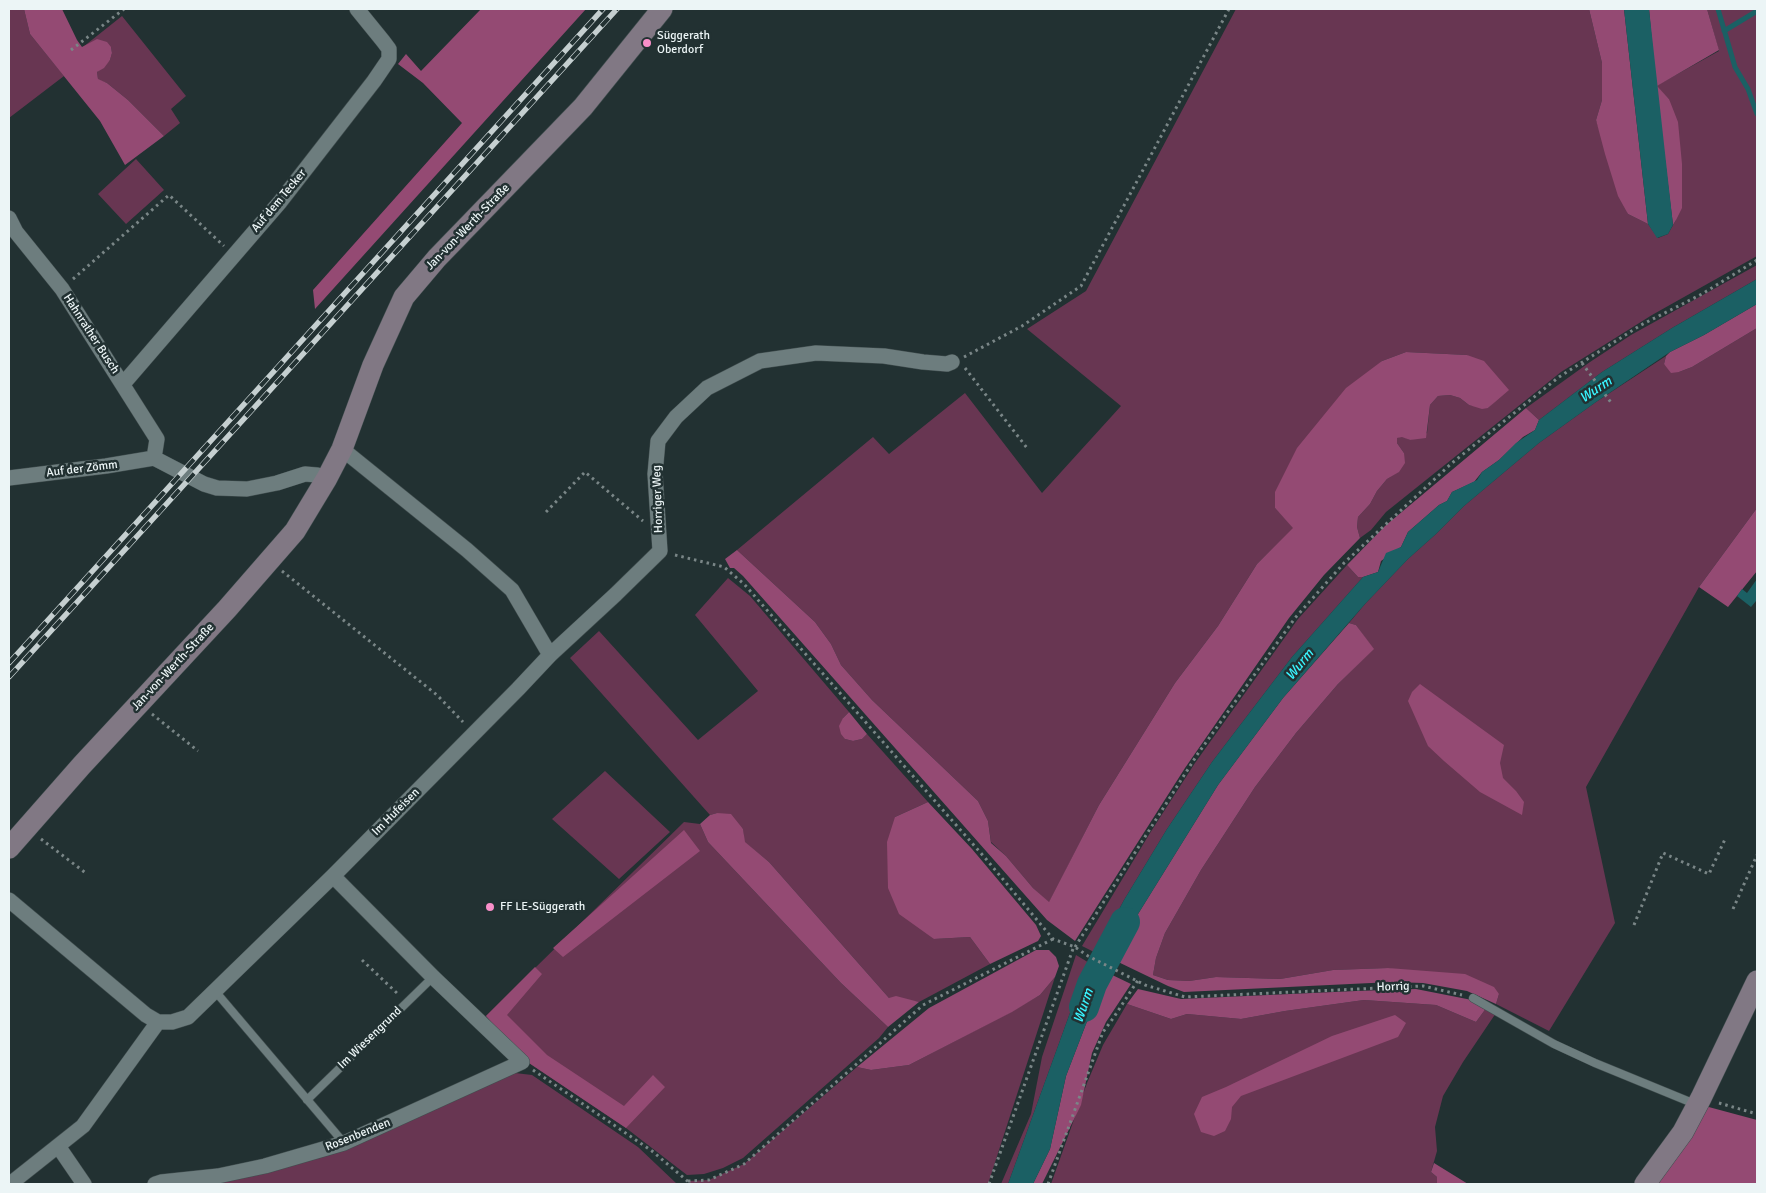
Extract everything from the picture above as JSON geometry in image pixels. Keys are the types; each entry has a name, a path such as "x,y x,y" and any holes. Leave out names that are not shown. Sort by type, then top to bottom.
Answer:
{"main road":[{"name":"Jan-von-Werth-Straße","path":"9,848 82,765 227,609 295,531 328,478 342,449 374,365 404,297 437,258 583,107 662,9"},
{"path":"1645,1184 1683,1132 1757,981"}],"street":[{"name":"Auf dem Tecker","path":"123,384 233,254 280,202 389,59 389,50 386,45 357,9"},
{"name":"Hahnrather Busch","path":"9,218 16,232 62,288 157,439 154,458"},
{"name":"Horriger Weg","path":"550,655 660,551 655,474 658,441 676,417 707,388 760,361 816,353 884,356 947,364 956,361"},
{"path":"342,449 467,550 512,590 550,655"},
{"path":"154,458 204,484 217,488 247,489 277,483 305,474 328,478"},
{"name":"Auf der Zömm","path":"9,478 154,458"},
{"name":"Im Hufeisen","path":"158,1022 172,1022 188,1017 333,876 550,655"},
{"path":"333,876 433,977 522,1062"},
{"path":"9,900 146,1015 158,1022 83,1126 10,1184"},
{"name":"Rosenbenden","path":"155,1184 218,1176 265,1166 344,1143 522,1062"},
{"path":"58,1146 84,1184"}],"lane":[{"name":"Im Wiesengrund","path":"306,1100 433,977"},
{"path":"215,991 344,1143"},
{"path":"1473,998 1554,1044 1595,1063 1699,1102"}],"path":[{"path":"71,50 124,9"},
{"path":"1027,448 956,361 1022,326 1081,286 1229,9"},
{"path":"62,288 169,195 233,254"},
{"path":"989,1184 1075,946 1197,755 1296,618 1344,563 1452,463 1559,377 1641,325 1702,294 1757,260"},
{"path":"1582,363 1612,404"},
{"path":"546,512 585,472 646,524 658,524"},
{"path":"522,1062 652,1151 690,1183 709,1180 744,1164 923,1005 1053,939 986,859 744,584 724,566 660,551"},
{"path":"269,561 437,695 474,733"},
{"path":"139,704 198,751"},
{"path":"27,828 87,874"},
{"path":"1634,925 1664,854 1709,874 1726,837"},
{"path":"1733,909 1757,855"},
{"name":"Horrig","path":"1053,939 1075,946 1088,956 1116,968 1145,985 1185,997 1423,986 1473,998"},
{"path":"362,960 406,1003"},
{"path":"1048,1184 1103,1032 1138,980"},
{"path":"1699,1102 1757,1114"}],"shaded area":[{"path":"9,9 24,9 30,34 64,76 9,118"},
{"path":"24,9 62,9 82,47 97,39 107,42 111,47 112,53 110,60 104,68 97,72 98,79 107,83 128,100 164,136 125,165 100,121 30,34"},
{"path":"481,9 586,9 315,309 313,290 462,123 423,83 398,64 406,54 421,71"},
{"path":"1236,9 1589,9 1602,63 1602,100 1596,120 1628,214 1648,224 1658,238 1668,234 1676,220 1669,99 1656,86 1719,51 1707,9 1757,9 1757,256 1652,315 1561,372 1386,512 1371,530 1360,538 1357,527 1358,517 1370,504 1377,491 1387,479 1398,472 1404,453 1396,438 1402,436 1410,440 1427,433 1430,405 1438,396 1450,395 1460,398 1469,405 1488,408 1499,397 1467,355 1406,352 1382,361 1275,508 1294,528 1257,564 1218,626 1175,683 1099,805 1049,903 991,842 988,821 978,801 872,700 841,665 831,644 815,622 737,550 873,437 889,454 965,393 1042,493 1121,406 1027,329 1086,291"},
{"path":"1589,9 1624,9 1648,224 1628,214 1618,196 1605,154 1596,120 1602,100 1602,63"},
{"path":"1649,9 1707,9 1719,50 1657,86 1669,99 1678,122 1682,164 1682,208 1673,225 1656,86"},
{"path":"122,16 186,96 171,109 180,123 164,136 128,100 107,83 98,80 97,72 110,60 111,47 83,47"},
{"path":"136,159 164,190 126,224 98,194"},
{"path":"1757,265 1757,279 1672,328 1602,372 1539,420 1526,408 1631,335"},
{"path":"1757,304 1757,328 1692,367 1671,373 1664,364 1666,356 1670,352 1704,335"},
{"path":"1757,328 1757,508 1699,587 1586,787 1615,923 1549,1031 1496,1004 1499,994 1388,968 1333,970 1280,979 1216,977 1189,981 1168,980 1153,975 1156,958 1165,933 1201,870 1255,787 1296,733 1338,684 1373,649 1356,625 1349,623 1365,604 1408,559 1464,506 1539,443 1596,402 1666,356 1664,364 1679,372 1692,367"},
{"path":"1406,352 1467,355 1484,361 1509,390 1488,408 1482,409 1469,405 1460,398 1450,395 1438,396 1430,405 1426,438 1410,440 1402,437 1397,438 1397,443 1404,453 1405,463 1399,472 1387,479 1377,491 1370,504 1358,517 1357,527 1360,538 1324,575 1289,618 1185,768 1075,941 1047,920 743,576 734,568 730,568 725,559 737,550 815,622 831,644 841,665 872,700 978,801 988,821 991,843 1006,856 1033,888 1049,902 1099,805 1175,683 1218,626 1257,564 1293,528 1275,508 1275,492 1297,448 1346,388 1382,361"},
{"path":"1526,408 1539,420 1535,430 1523,437 1499,460 1482,472 1474,482 1452,492 1447,501 1439,505 1408,532 1401,547 1381,561 1378,572 1358,577 1347,565 1385,526"},
{"path":"1757,508 1757,571 1728,607 1699,587"},
{"path":"1347,565 1358,577 1363,577 1292,657 1212,762 1167,829 1124,900 1096,953 1082,946 1150,833 1195,763 1298,619"},
{"path":"728,578 750,596 849,712 843,718 845,739 853,741 862,739 867,734 928,802 895,817 934,939 970,937 990,964 919,1002 889,998 769,862 744,842 743,829 717,813 710,815 570,658 599,631 698,740 758,691 695,615"},
{"path":"1349,623 1356,625 1374,649 1338,684 1296,733 1255,787 1201,870 1165,933 1156,958 1153,975 1168,980 1189,981 1216,977 1280,979 1333,970 1388,968 1465,974 1494,987 1499,994 1496,1004 1467,991 1423,983 1392,982 1184,992 1114,960 1125,935 1218,785 1283,698"},
{"path":"1420,684 1504,745 1500,763 1503,778 1524,802 1522,815 1480,792 1428,746 1408,701 1412,692"},
{"path":"849,712 867,734 862,739 853,741 845,739 841,734 839,726"},
{"path":"605,771 670,832 619,879 552,819"},
{"path":"928,802 972,849 1036,925 1041,936 1038,941 990,964 970,937 934,939 899,914 888,888 887,842 895,817"},
{"path":"717,813 731,814 743,829 745,842 769,862 889,998 896,996 919,1002 888,1027 841,983 708,842 700,824 710,815"},
{"path":"684,822 700,824 708,842 841,983 888,1027 879,1038 743,1158 723,1168 704,1174 687,1175 626,1128 526,1061 486,1016"},
{"path":"684,830 700,851 563,957 553,948"},
{"path":"1036,950 1049,950 1056,957 1059,966 1055,977 1040,995 1012,1012 909,1065 871,1070 857,1067 929,1008"},
{"path":"1076,955 1091,964 1079,988 1008,1184 1001,1184 1031,1114 1042,1057"},
{"path":"535,967 542,974 507,1015 547,1055 624,1106 653,1075 665,1087 626,1128 526,1061 486,1016"},
{"path":"1106,972 1131,984 1106,1022 1092,1053 1081,1105 1042,1184 1033,1184 1050,1149 1066,1076"},
{"path":"1055,977 988,1184 691,1184 688,1181 709,1180 744,1164 857,1067 871,1070 909,1065 1040,995"},
{"path":"1138,989 1181,999 1416,989 1472,1000 1487,1007 1476,1022 1436,1005 1364,1000 1241,1019 1187,1014 1171,1019 1127,1004"},
{"path":"1364,1000 1436,1005 1476,1022 1487,1007 1496,1013 1443,1096 1435,1127 1437,1151 1431,1172 1437,1177 1437,1184 1051,1184 1087,1083 1103,1045 1127,1004 1171,1019 1187,1014 1241,1019"},
{"path":"1395,1015 1406,1023 1398,1037 1241,1096 1232,1107 1231,1119 1225,1131 1214,1136 1201,1132 1194,1114 1202,1097 1332,1036"},
{"path":"515,1073 532,1075 638,1147 677,1184 202,1184 259,1172"},
{"path":"1705,1106 1757,1120 1757,1184 1653,1184"},
{"path":"1434,1163 1468,1184 1437,1184 1437,1177 1431,1172"}],"water":[{"path":"1624,9 1649,9 1673,225 1668,234 1657,238 1648,224"},
{"path":"1757,279 1757,304 1704,335 1670,352 1539,443 1464,506 1408,559 1365,604 1283,698 1218,785 1125,935 1114,960 1096,953 1124,900 1167,829 1212,762 1292,657 1363,577 1378,572 1386,553 1401,547 1408,532 1439,505 1447,501 1452,492 1477,480 1482,472 1499,460 1516,443 1535,430 1539,420 1602,372 1672,328"},
{"path":"1757,579 1757,602 1751,607 1737,596 1742,589 1747,593"},
{"path":"1091,964 1106,972 1066,1076 1050,1149 1033,1184 1008,1184 1079,988"}],"waterway":[{"path":"1718,9 1735,67 1748,89 1757,114"},
{"path":"1724,31 1757,11"},
{"name":"Wurm","path":"1084,1007 1092,984 1125,922"}],"railway":[{"path":"9,663 603,9"},
{"path":"9,677 617,9"}],"place":[{"name":"Süggerath Oberdorf","path":"647,43"},
{"name":"FF LE-Süggerath","path":"490,907"}]}
